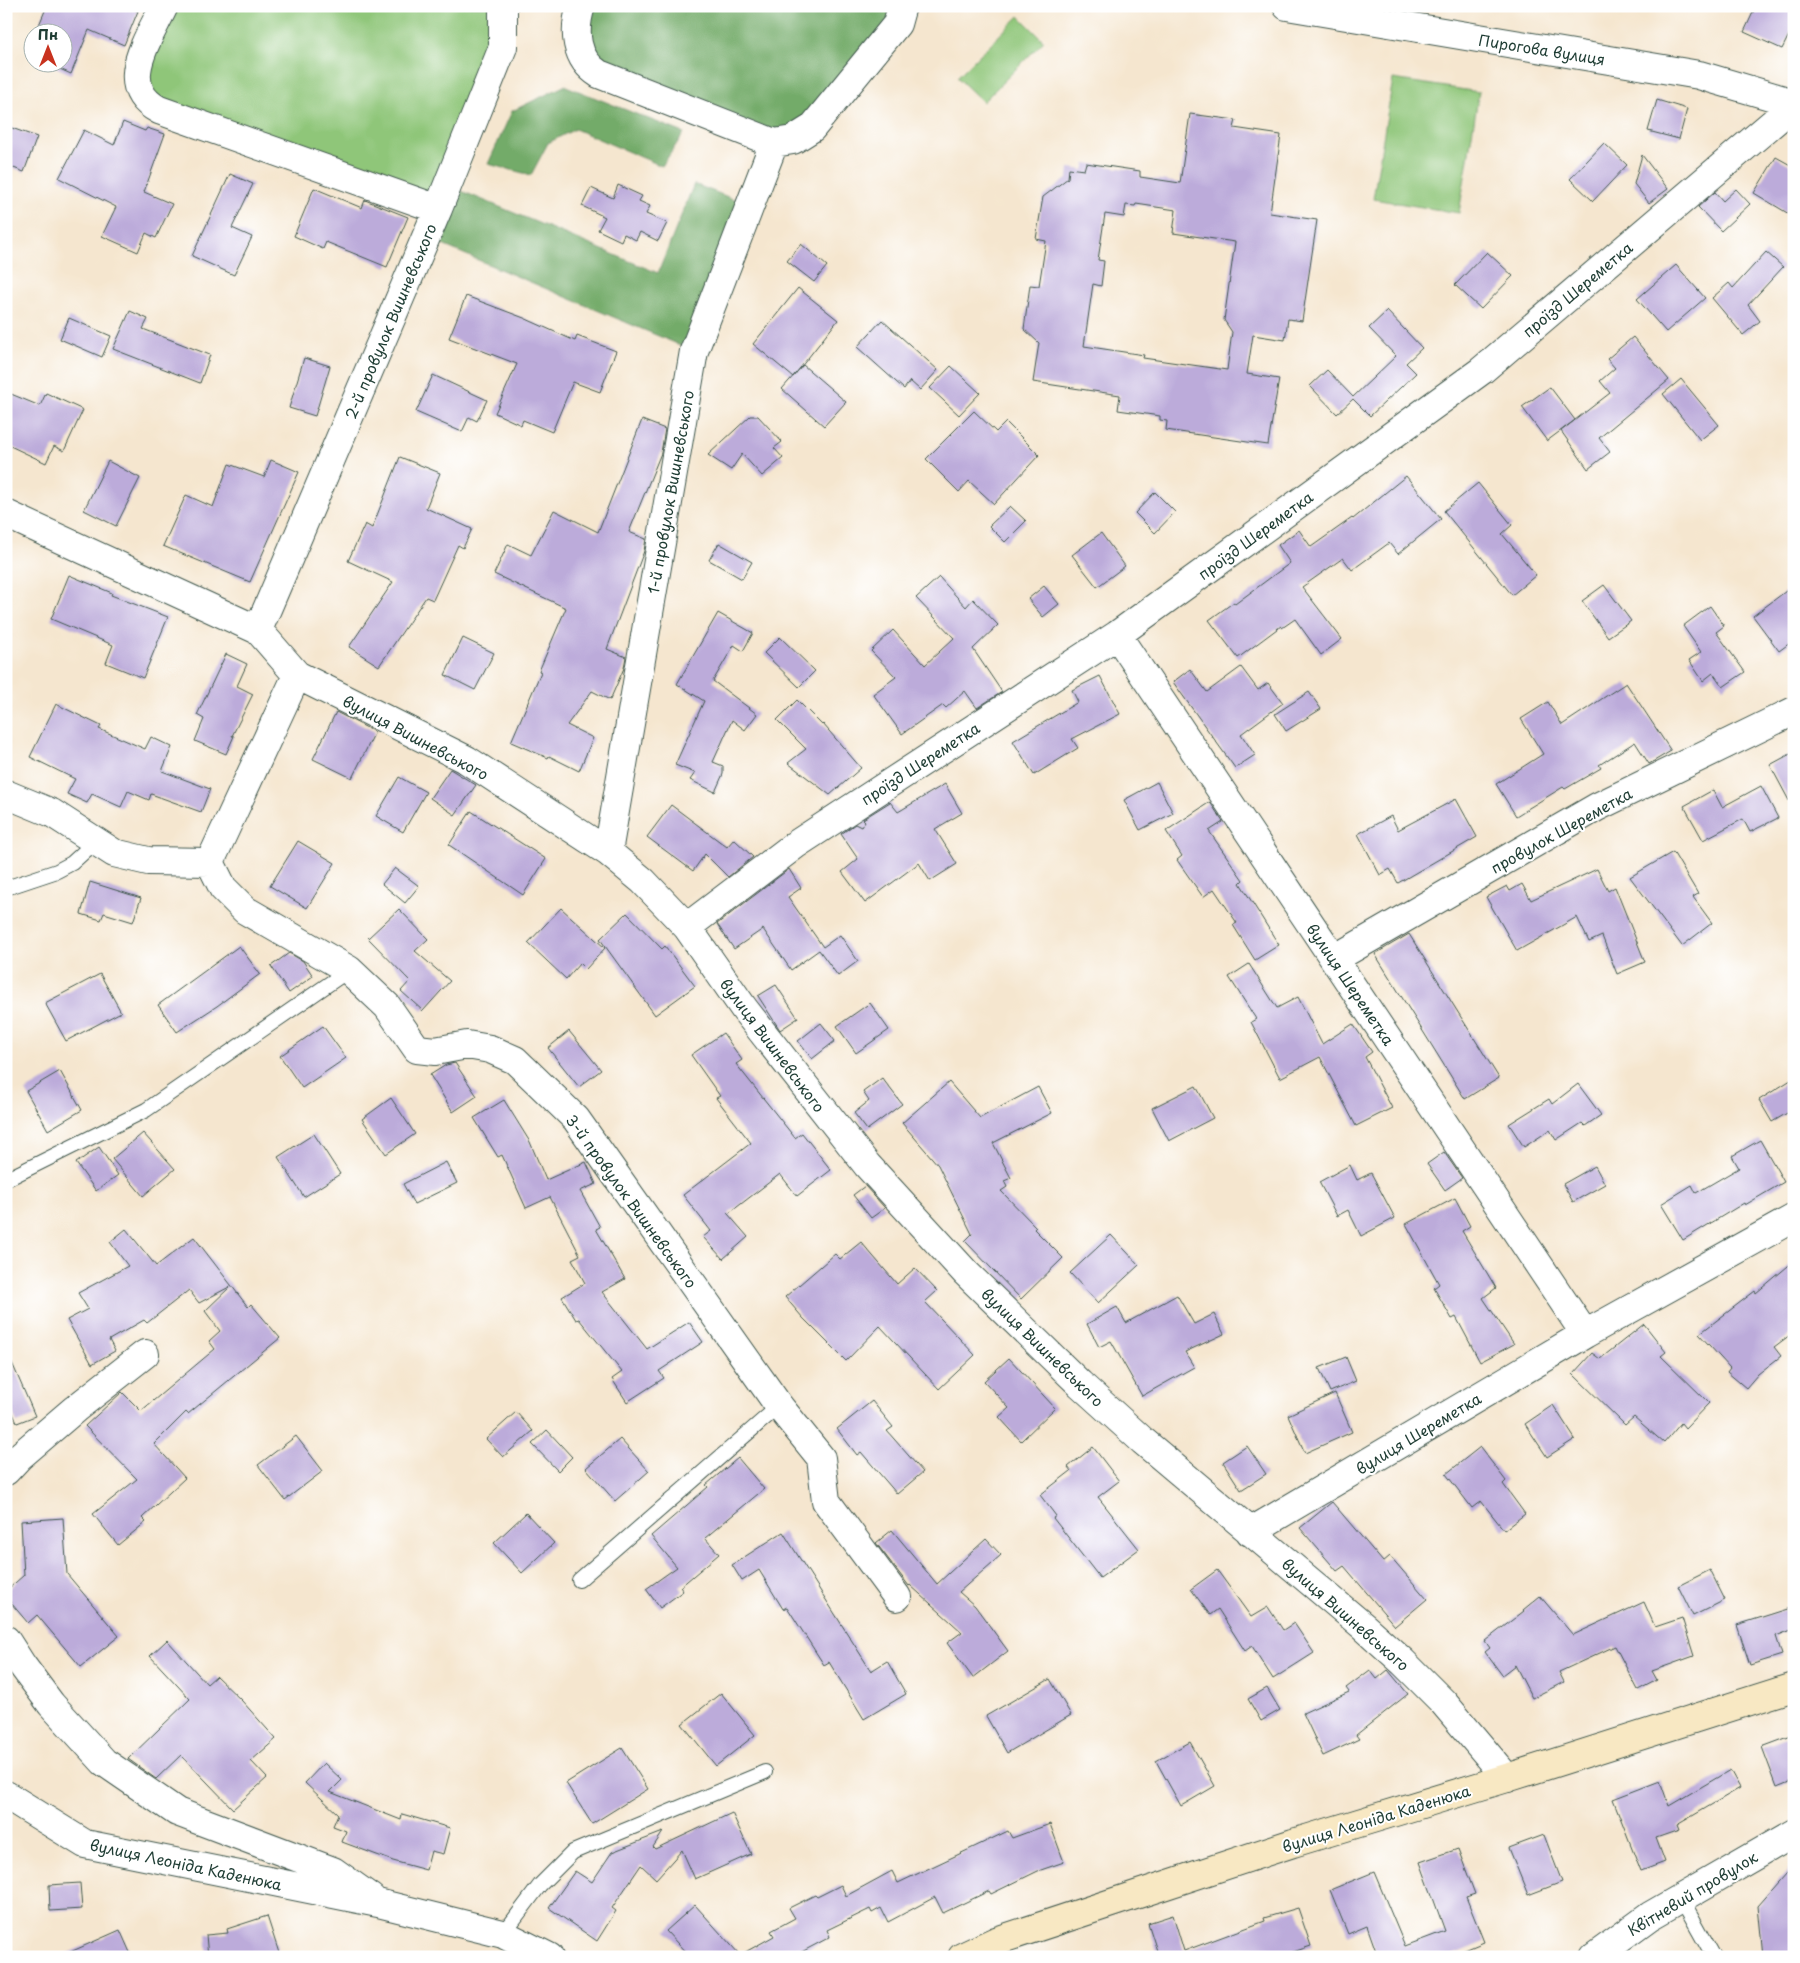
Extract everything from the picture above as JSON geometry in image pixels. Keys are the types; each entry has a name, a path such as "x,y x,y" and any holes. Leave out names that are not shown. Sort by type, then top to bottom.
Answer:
{"street":[{"path":"164,6 137,68 136,80 138,90 143,99 150,105 158,110 438,209"},
{"name":"2-й провулок Вишневського","path":"258,630 438,209 503,47 503,6"},
{"path":"581,6 576,25 577,41 582,57 591,69 599,74 774,143 792,140 812,128 897,24 902,6"},
{"name":"Пирогова вулиця","path":"1287,6 1699,75 1794,104"},
{"name":"проїзд Шереметка","path":"687,927 795,846 1117,635 1481,371 1794,104"},
{"name":"1-й провулок Вишневського","path":"608,852 694,352 774,143"},
{"path":"6,514 258,630 297,675 210,862 148,861 114,853 52,813 6,794"},
{"name":"вулиця Шереметка","path":"1117,635 1585,1334"},
{"name":"вулиця Вишневського","path":"297,675 467,760 608,852 643,881 687,927 744,1010 866,1165 966,1273 1080,1384 1143,1441 1363,1626 1402,1662 1443,1702 1508,1778"},
{"name":"провулок Шереметка","path":"1334,959 1597,807 1794,711"},
{"name":"3-й провулок Вишневського","path":"210,862 223,888 240,906 349,970 387,1006 417,1050 435,1051 467,1045 490,1049 515,1060 576,1120 779,1406 821,1458 826,1501 897,1597"},
{"name":"вулиця Шереметка","path":"1250,1532 1585,1334 1794,1218"},
{"path":"6,1471 20,1456 75,1409 145,1354"},
{"name":"вулиця Леоніда Каденюка","path":"6,1640 51,1704 104,1762 177,1812 333,1870 378,1903"},
{"name":"вулиця Леоніда Каденюка","path":"962,1957 996,1940 1293,1843 1508,1778 1794,1687"},
{"name":"вулиця Леоніда Каденюка","path":"6,1795 84,1844 378,1903 504,1934 549,1957"},
{"name":"Квітневий провулок","path":"1594,1957 1650,1916 1794,1833"}],"lane":[{"path":"6,888 57,871 72,863 96,841"},
{"path":"7,1179 146,1110 349,970"},
{"path":"579,1580 779,1406"},
{"path":"504,1934 540,1885 573,1852 765,1772"},
{"path":"1681,1898 1714,1957"}],"green space":[{"path":"164,6 503,6 438,209 159,110 137,68"},
{"path":"581,6 902,6 793,140 599,74"},
{"path":"1019,16 1044,41 983,102 957,77"},
{"path":"1393,79 1479,92 1459,213 1373,199"},
{"path":"566,85 684,133 662,166 575,129 548,143 531,175 488,164 512,111"},
{"path":"694,184 749,205 694,351 426,238 447,185 658,273"}],"building":[{"path":"47,6 127,6 138,11 124,45 89,30 72,72 72,22 40,22"},
{"path":"1756,6 1794,6 1794,25 1782,49 1744,32"},
{"path":"1657,100 1687,109 1679,139 1648,131"},
{"path":"1190,114 1236,120 1234,128 1281,135 1270,213 1317,220 1302,321 1288,319 1285,340 1253,335 1247,374 1279,379 1268,445 1166,430 1167,421 1160,420 1160,416 1118,410 1120,395 1033,382 1039,343 1024,329 1030,285 1039,286 1046,241 1036,239 1043,197 1068,178 1069,168 1084,170 1086,163 1140,171 1140,177 1180,183","holes":["1136,204 1176,210 1173,233 1235,242 1224,320 1232,332 1227,370 1143,358 1144,355 1084,346 1093,284 1101,286 1104,261 1098,260 1105,214 1124,217 1126,205 1135,206"]},
{"path":"123,122 145,131 147,128 165,134 144,192 172,204 156,238 146,233 138,252 102,236 116,207 59,178 84,130 114,145"},
{"path":"6,126 37,137 24,172 6,165"},
{"path":"1604,143 1627,165 1593,201 1570,179"},
{"path":"1642,155 1668,189 1649,203 1634,184"},
{"path":"1776,157 1794,167 1794,217 1754,193"},
{"path":"230,174 253,184 232,228 252,237 234,275 192,256"},
{"path":"618,185 642,196 639,201 650,206 646,214 667,223 658,241 640,232 636,240 624,234 621,241 598,230 605,217 582,206 591,188 613,198"},
{"path":"314,188 362,208 365,200 408,217 387,267 326,242 323,249 294,236"},
{"path":"1736,189 1750,204 1721,231 1698,207 1715,192 1723,201"},
{"path":"801,244 827,266 814,282 787,261"},
{"path":"1487,252 1513,276 1481,309 1455,285"},
{"path":"1766,252 1783,267 1748,305 1760,321 1743,335 1712,298 1729,283 1733,288"},
{"path":"1676,265 1705,298 1666,332 1637,299"},
{"path":"798,288 838,320 793,377 753,344"},
{"path":"466,296 524,318 575,341 577,336 616,351 600,392 573,382 552,432 523,420 521,425 495,413 517,364 449,338"},
{"path":"130,311 148,319 143,329 210,355 200,383 113,349"},
{"path":"1387,311 1422,348 1406,363 1416,373 1370,416 1353,399 1337,414 1310,386 1327,370 1353,397 1396,356 1369,328"},
{"path":"69,318 111,336 102,357 60,339"},
{"path":"882,320 938,370 920,390 910,381 904,389 857,347"},
{"path":"1633,337 1669,380 1599,438 1610,452 1588,469 1561,431 1610,393 1600,381 1615,368 1607,359"},
{"path":"304,358 330,366 315,416 289,408"},
{"path":"803,365 846,402 824,426 782,389"},
{"path":"951,366 980,393 959,415 930,388"},
{"path":"433,375 487,400 477,421 469,417 462,432 416,412"},
{"path":"1681,379 1719,425 1700,440 1663,394"},
{"path":"1550,387 1575,420 1547,441 1522,407"},
{"path":"46,393 83,410 64,451 54,446 46,463 6,444 6,406 11,394 40,406"},
{"path":"974,411 996,432 1006,422 1039,455 994,504 969,481 959,492 926,459"},
{"path":"750,416 758,416 782,442 774,448 783,458 762,476 742,454 731,470 708,455"},
{"path":"642,420 665,429 661,453 629,532 646,539 644,551 607,649 626,657 624,668 610,700 592,691 567,725 593,738 579,771 549,756 548,758 511,742 566,608 494,574 508,544 531,555 554,510 598,532"},
{"path":"400,457 440,473 426,508 472,529 463,548 458,545 433,600 426,597 379,666 349,647 393,582 348,561 365,524 372,528"},
{"path":"271,460 299,472 250,582 163,546 186,495 213,507 229,464 264,477"},
{"path":"108,461 140,478 116,526 84,510"},
{"path":"1406,476 1441,519 1398,554 1389,543 1352,570 1343,558 1302,587 1342,639 1321,655 1295,619 1282,628 1281,626 1238,658 1209,620 1234,602 1235,604 1290,563 1278,545 1299,530 1311,547 1353,519"},
{"path":"1478,483 1512,525 1502,534 1536,575 1512,595 1444,511"},
{"path":"1155,492 1175,512 1155,533 1135,513"},
{"path":"1010,506 1026,521 1005,542 989,526"},
{"path":"1101,533 1125,566 1097,587 1072,555"},
{"path":"719,543 752,562 742,579 709,560"},
{"path":"69,575 112,593 111,595 168,617 143,678 106,663 113,645 51,619"},
{"path":"939,577 966,607 973,599 998,625 973,649 1002,692 977,708 965,691 946,708 943,705 902,734 873,694 896,677 871,651 893,630 925,665 954,638 916,598"},
{"path":"1604,585 1631,621 1608,637 1582,601"},
{"path":"1794,585 1794,640 1779,651 1753,616"},
{"path":"1044,586 1059,604 1043,617 1028,599"},
{"path":"1710,606 1724,626 1716,632 1745,672 1723,687 1713,673 1703,681 1689,660 1701,652 1683,626"},
{"path":"718,613 753,633 743,651 734,645 713,681 757,714 745,730 732,720 713,762 723,766 723,774 715,792 690,780 695,773 675,765 704,701 677,684"},
{"path":"780,637 815,671 799,687 764,653"},
{"path":"463,638 494,653 475,690 445,675"},
{"path":"226,654 247,664 237,686 253,694 232,736 234,736 226,754 195,741 204,719 197,715"},
{"path":"1241,667 1258,690 1268,683 1283,703 1241,734 1255,755 1235,768 1173,682 1190,669 1207,692"},
{"path":"1100,676 1120,714 1072,739 1078,748 1034,775 1013,741 1078,702 1072,690"},
{"path":"1626,683 1671,751 1649,764 1635,742 1599,765 1601,768 1565,789 1563,787 1516,816 1496,784 1543,754 1521,719 1548,702 1562,725"},
{"path":"1309,692 1321,709 1286,731 1275,714"},
{"path":"797,700 823,724 861,768 830,795 788,763 806,749 777,720"},
{"path":"56,704 101,726 99,729 145,749 151,737 172,747 162,771 210,789 201,812 151,794 149,800 128,791 121,807 92,794 87,803 67,794 75,779 30,757"},
{"path":"336,712 375,732 352,778 313,759"},
{"path":"1794,752 1794,810 1770,765"},
{"path":"450,769 476,785 455,815 430,798"},
{"path":"399,777 426,792 403,832 376,816"},
{"path":"1157,782 1173,813 1140,830 1124,800"},
{"path":"945,784 962,813 935,829 957,864 930,881 919,863 865,903 842,872 858,859 841,834 855,824 861,827 865,821 863,819 890,802 898,812"},
{"path":"1761,786 1778,818 1750,832 1743,819 1703,840 1684,806 1713,790 1722,807"},
{"path":"1456,799 1477,837 1398,883 1390,869 1380,875 1358,834 1391,816 1398,830"},
{"path":"1210,802 1223,822 1209,831 1243,880 1240,883 1279,945 1255,960 1233,925 1237,923 1214,889 1203,897 1177,860 1182,856 1166,831"},
{"path":"671,805 727,847 734,839 753,857 728,877 705,854 693,871 647,837"},
{"path":"471,811 546,859 523,895 449,845"},
{"path":"298,841 335,863 307,908 270,886"},
{"path":"1673,852 1698,894 1693,897 1712,923 1682,946 1630,877"},
{"path":"395,868 419,886 405,903 382,884"},
{"path":"789,869 801,888 788,897 823,947 840,935 858,961 838,976 819,950 791,970 763,929 734,949 717,924"},
{"path":"1597,869 1608,891 1615,887 1645,962 1617,974 1602,936 1589,942 1577,917 1517,951 1486,897 1507,886 1510,891 1522,884 1531,900"},
{"path":"90,882 141,898 133,922 104,913 101,920 81,914"},
{"path":"561,908 605,948 586,969 580,963 566,979 528,943"},
{"path":"399,909 428,939 415,951 450,981 423,1011 401,991 410,981 368,938"},
{"path":"627,913 662,949 665,946 695,986 655,1015 600,939"},
{"path":"1409,934 1499,1078 1465,1099 1375,954"},
{"path":"239,946 260,974 217,1006 177,1032 158,1005"},
{"path":"289,953 303,961 313,976 289,993 271,966"},
{"path":"1249,964 1277,1008 1298,997 1322,1044 1353,1024 1372,1052 1365,1057 1392,1108 1356,1126 1320,1057 1280,1078 1251,1022 1256,1019 1229,977"},
{"path":"100,974 121,1012 66,1041 45,1003"},
{"path":"776,985 798,1018 780,1030 758,996"},
{"path":"870,1003 889,1030 856,1053 837,1026"},
{"path":"821,1023 835,1041 812,1059 798,1041"},
{"path":"323,1026 346,1058 302,1088 280,1056"},
{"path":"569,1031 601,1070 579,1087 548,1048"},
{"path":"723,1033 742,1060 736,1064 795,1138 802,1133 831,1170 797,1196 780,1174 728,1214 748,1237 723,1259 703,1237 711,1231 683,1195 751,1143 716,1098 720,1096 691,1055"},
{"path":"455,1063 477,1096 453,1112 430,1075 446,1065"},
{"path":"60,1071 82,1110 48,1130 26,1091"},
{"path":"882,1078 902,1104 867,1130 854,1113 869,1101 863,1092"},
{"path":"1794,1078 1794,1109 1772,1122 1759,1100"},
{"path":"949,1082 980,1118 1038,1087 1052,1113 993,1143 1011,1178 1004,1181 1007,1187 1001,1191 1036,1227 1034,1229 1063,1258 1021,1299 965,1241 972,1234 938,1165 902,1123"},
{"path":"1578,1084 1601,1115 1585,1126 1582,1123 1556,1140 1550,1130 1524,1147 1509,1124 1549,1099 1552,1104"},
{"path":"1196,1086 1213,1118 1169,1141 1152,1108"},
{"path":"391,1098 415,1134 386,1154 362,1119"},
{"path":"504,1100 530,1142 546,1180 586,1162 596,1184 580,1191 600,1227 596,1229 625,1279 602,1292 647,1349 689,1322 703,1342 659,1371 664,1378 627,1402 612,1379 622,1372 579,1319 576,1320 562,1297 585,1283 572,1259 580,1255 550,1197 526,1208 502,1155 498,1157 474,1118"},
{"path":"143,1133 175,1169 143,1196 112,1159"},
{"path":"314,1134 340,1174 304,1197 278,1157"},
{"path":"1760,1140 1784,1182 1745,1205 1744,1203 1683,1240 1661,1204 1692,1185 1696,1193 1739,1168 1732,1156"},
{"path":"99,1147 118,1175 96,1191 76,1163"},
{"path":"1444,1152 1462,1178 1445,1190 1427,1164"},
{"path":"446,1162 457,1183 414,1204 403,1184"},
{"path":"1350,1165 1357,1180 1371,1173 1395,1218 1361,1236 1348,1210 1337,1216 1319,1182"},
{"path":"1595,1166 1605,1184 1573,1202 1563,1184"},
{"path":"865,1186 885,1208 871,1218 853,1195"},
{"path":"1455,1198 1470,1226 1462,1231 1496,1288 1483,1298 1514,1344 1480,1362 1456,1317 1452,1319 1434,1288 1439,1284 1406,1224"},
{"path":"126,1229 156,1266 194,1237 248,1307 251,1304 280,1338 188,1414 186,1412 154,1444 185,1478 142,1518 146,1522 118,1545 93,1514 137,1479 85,1426 122,1392 141,1411 215,1349 209,1341 220,1331 205,1311 231,1286 199,1303 189,1290 147,1323 144,1320 109,1340 115,1351 92,1364 67,1320 88,1309 78,1293 128,1266 110,1242"},
{"path":"1111,1235 1139,1265 1098,1303 1070,1273"},
{"path":"861,1242 897,1284 915,1268 937,1291 925,1302 975,1355 939,1389 880,1326 846,1361 785,1297 835,1254 840,1259"},
{"path":"1794,1261 1794,1332 1774,1347 1781,1356 1758,1374 1746,1388 1727,1372 1730,1368 1699,1334 1755,1291 1756,1293"},
{"path":"1177,1295 1194,1324 1214,1314 1224,1334 1185,1352 1194,1367 1142,1396 1111,1341 1099,1347 1087,1324 1117,1307 1126,1323"},
{"path":"1644,1324 1666,1352 1661,1356 1709,1403 1685,1428 1681,1423 1664,1443 1634,1417 1625,1425 1573,1374 1592,1353 1600,1359"},
{"path":"6,1349 35,1416 17,1423 12,1411 6,1414"},
{"path":"1346,1357 1356,1381 1330,1392 1319,1368"},
{"path":"1009,1358 1055,1408 1021,1441 999,1417 1009,1408 984,1381"},
{"path":"1335,1393 1352,1432 1305,1453 1288,1415"},
{"path":"872,1401 893,1427 887,1431 923,1472 897,1494 861,1452 857,1455 837,1429"},
{"path":"1553,1405 1575,1439 1547,1457 1525,1424"},
{"path":"516,1412 533,1431 503,1457 486,1439"},
{"path":"547,1430 572,1457 558,1471 532,1444"},
{"path":"296,1436 323,1471 285,1500 258,1465"},
{"path":"620,1439 649,1471 615,1501 586,1468"},
{"path":"1247,1446 1266,1474 1241,1490 1223,1462"},
{"path":"1093,1447 1119,1481 1098,1497 1139,1549 1100,1578 1053,1518 1056,1516 1040,1495 1071,1471 1068,1467"},
{"path":"1480,1447 1506,1481 1503,1484 1525,1514 1504,1530 1481,1501 1472,1508 1446,1474"},
{"path":"738,1458 764,1489 705,1538 719,1554 680,1587 683,1591 660,1608 646,1589 677,1567 651,1536 708,1487 706,1485"},
{"path":"1332,1502 1383,1562 1390,1556 1427,1599 1395,1626 1344,1566 1337,1571 1300,1528"},
{"path":"526,1513 554,1543 522,1573 494,1543"},
{"path":"63,1518 67,1574 119,1636 81,1667 37,1615 28,1623 6,1597 6,1591 24,1575 21,1521"},
{"path":"892,1530 937,1584 986,1539 1001,1555 959,1592 975,1606 1008,1651 973,1678 947,1643 962,1632 909,1586 876,1543"},
{"path":"783,1532 871,1671 887,1661 906,1694 864,1719 829,1662 824,1665 787,1607 783,1609 759,1570 742,1581 732,1565"},
{"path":"1217,1570 1251,1617 1268,1607 1283,1630 1294,1623 1314,1653 1273,1679 1252,1646 1245,1651 1218,1609 1210,1615 1191,1589"},
{"path":"1710,1570 1725,1600 1693,1616 1678,1586"},
{"path":"1540,1596 1573,1635 1644,1602 1655,1627 1682,1618 1694,1656 1652,1671 1657,1680 1638,1690 1615,1646 1559,1672 1564,1682 1532,1698 1515,1665 1502,1675 1485,1652 1490,1648 1485,1641"},
{"path":"1794,1607 1794,1629 1776,1636 1782,1655 1750,1665 1737,1625"},
{"path":"167,1640 207,1684 216,1676 242,1701 276,1739 251,1761 267,1778 233,1809 181,1755 156,1779 128,1759 190,1699 150,1656"},
{"path":"1370,1670 1377,1679 1388,1670 1408,1694 1356,1735 1359,1739 1323,1756 1303,1713 1349,1692 1346,1688"},
{"path":"1050,1679 1071,1715 1007,1753 986,1716"},
{"path":"1267,1688 1280,1710 1261,1721 1248,1699"},
{"path":"721,1693 755,1735 716,1766 682,1724"},
{"path":"1794,1735 1794,1780 1777,1787 1762,1747"},
{"path":"1190,1742 1215,1786 1181,1806 1156,1761"},
{"path":"622,1748 648,1789 592,1824 566,1783"},
{"path":"324,1763 342,1780 330,1792 401,1820 402,1814 450,1828 443,1854 431,1851 426,1870 393,1861 342,1842 346,1831 333,1826 338,1814 305,1783"},
{"path":"1730,1770 1740,1788 1677,1825 1679,1830 1656,1838 1665,1862 1641,1871 1613,1799 1660,1781 1669,1806"},
{"path":"732,1813 751,1854 695,1879 682,1850 656,1879 641,1865 612,1908 616,1911 597,1941 549,1908 575,1871 592,1882 612,1852 663,1832 653,1847 655,1849"},
{"path":"1050,1824 1064,1862 1038,1871 991,1894 989,1891 943,1913 935,1897 888,1922 881,1908 872,1913 870,1909 827,1930 830,1937 792,1957 690,1957 666,1931 695,1905 740,1955 774,1936 771,1931 795,1918 789,1908 815,1895 817,1897 841,1885 846,1896 892,1871 898,1883 1008,1831 1012,1838"},
{"path":"1544,1835 1562,1882 1528,1895 1509,1848"},
{"path":"1458,1849 1475,1894 1466,1897 1484,1942 1448,1957 1378,1957 1367,1926 1348,1934 1330,1890 1374,1872 1405,1946 1445,1931 1420,1862"},
{"path":"1794,1864 1794,1957 1763,1957 1758,1905"},
{"path":"80,1883 82,1909 50,1911 49,1885"},
{"path":"1298,1908 1311,1946 1278,1957 1159,1957 1148,1923 1173,1915 1184,1951 1265,1921 1264,1918"},
{"path":"267,1916 279,1953 267,1957 208,1957 206,1935 228,1933 227,1929"},
{"path":"120,1930 132,1957 59,1957"}]}
